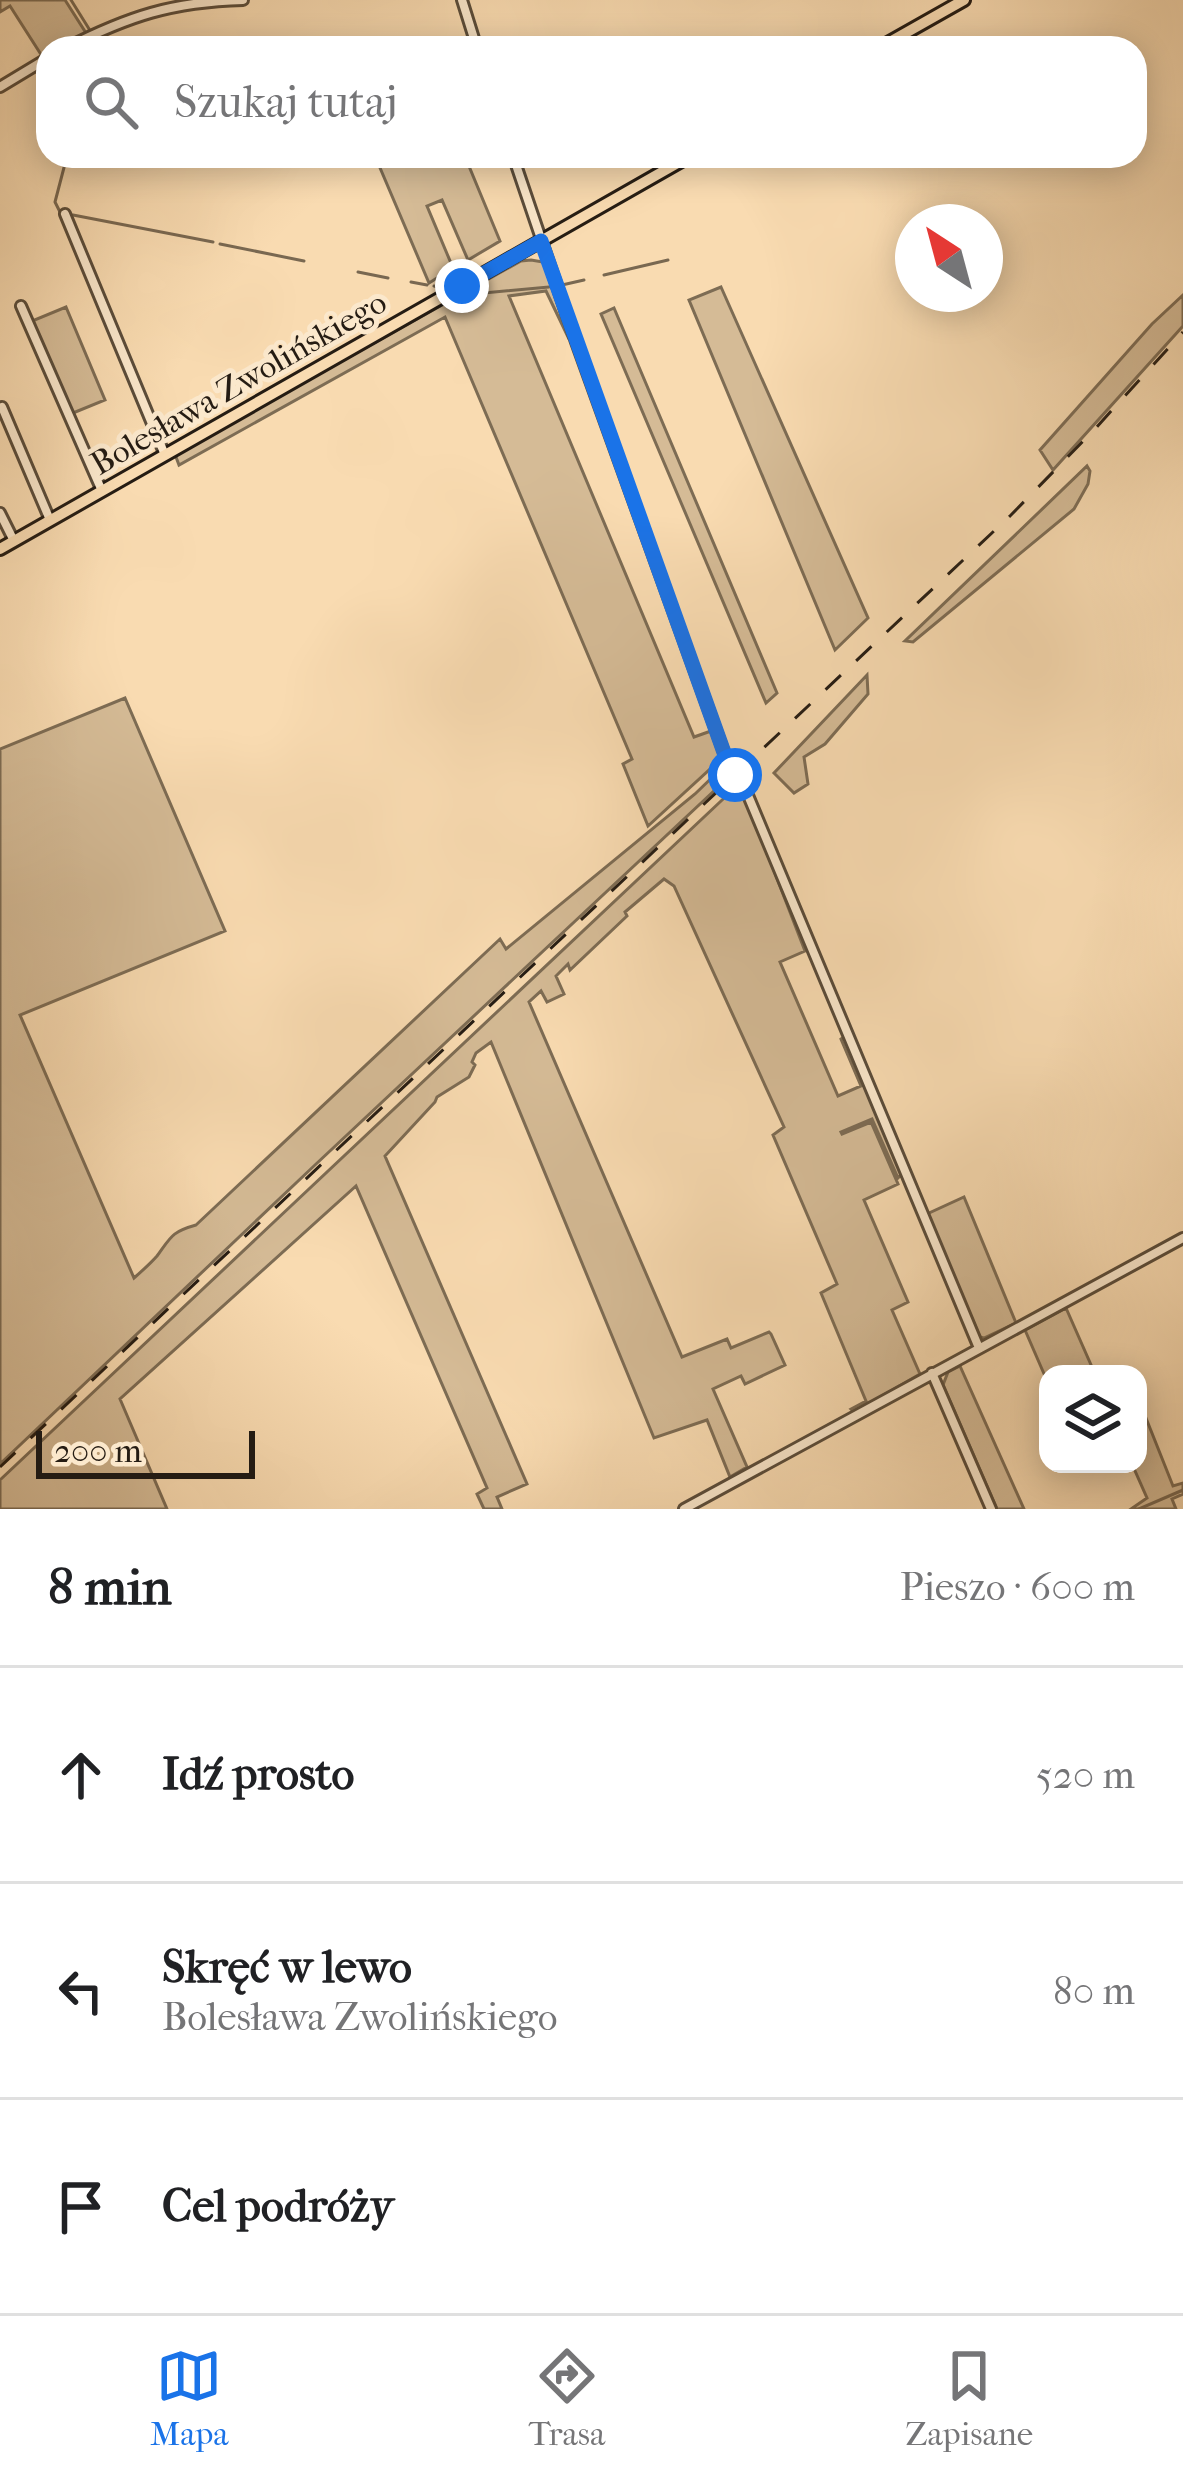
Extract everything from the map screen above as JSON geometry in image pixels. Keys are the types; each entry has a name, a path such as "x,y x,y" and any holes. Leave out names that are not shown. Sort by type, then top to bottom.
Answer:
{"main road":[{"path":"901,36 964,0"},
{"name":"Bolesława Zwolińskiego","path":"0,549 669,168"}],"street":[{"path":"92,36 176,5 243,0"},
{"path":"462,0 473,36"},
{"path":"0,87 36,65"},
{"path":"517,168 726,758 747,793 979,1348"},
{"path":"65,214 165,454"},
{"path":"21,306 102,491"},
{"path":"2,407 50,520"},
{"path":"0,513 14,541"},
{"path":"684,1509 1183,1238"},
{"path":"932,1373 991,1509"}],"shaded area":[{"path":"0,0 65,0 86,33 36,36 36,47 10,6 0,12"},
{"path":"380,168 470,168 500,241 468,260 442,200 427,206 453,268 429,283"},
{"path":"521,261 543,262 569,339 546,291 509,296 694,737 711,731 721,759 648,826 623,764 632,759 445,317 179,465 176,457"},
{"path":"721,287 868,618 835,650 689,300"},
{"path":"1183,295 1183,326 1053,470 1040,450"},
{"path":"66,307 105,400 73,413 32,321"},
{"path":"614,308 777,693 766,703 601,314"},
{"path":"1087,466 1088,484 1074,509 913,642 905,641"},
{"path":"867,675 868,694 825,744 804,757 808,784 794,793 774,773"},
{"path":"125,698 225,931 20,1015 134,1278 172,1236 196,1225 500,939 506,949 726,764 732,774 0,1464 0,749"},
{"path":"738,785 805,951 780,962 838,1096 861,1086 844,1037 902,1174 898,1178 872,1119 841,1132 871,1122 898,1184 864,1200 908,1302 892,1310 920,1374 854,1412 851,1409 866,1401 821,1293 837,1284 773,1135 784,1127 674,886 664,879 570,970 568,964 556,976 564,994 547,1002 541,991 529,1002 682,1357 727,1339 731,1348 771,1334 785,1365 745,1384 741,1376 713,1389 747,1467 730,1477 707,1420 654,1438 491,1042 476,1053 469,1077 437,1097 385,1156 527,1484 497,1497 502,1509 484,1509 477,1494 487,1488 356,1186 120,1399 167,1509 0,1509 0,1480"},
{"path":"964,1197 1016,1323 984,1338 927,1214"},
{"path":"1066,1308 1091,1365 1040,1365 1025,1330"},
{"path":"960,1366 1024,1509 997,1509 943,1385 948,1372"},
{"path":"1147,1421 1173,1486 1183,1483 1183,1494 1172,1499 1176,1509 1131,1509 1147,1498 1136,1473 1147,1473"}],"waterway":[{"path":"71,0 91,32"},
{"path":"61,214 55,202 64,168"},
{"path":"73,215 213,242"},
{"path":"220,244 304,261"},
{"path":"604,275 668,260"},
{"path":"358,272 388,278"},
{"path":"562,285 584,280"},
{"path":"411,282 427,285"},
{"path":"434,286 438,287"},
{"path":"473,294 549,287"},
{"path":"1139,1509 1183,1490"}],"railway":[{"path":"0,1467 1011,515 1183,332"}],"route":[{"path":"462,286 541,241 735,775"}]}
